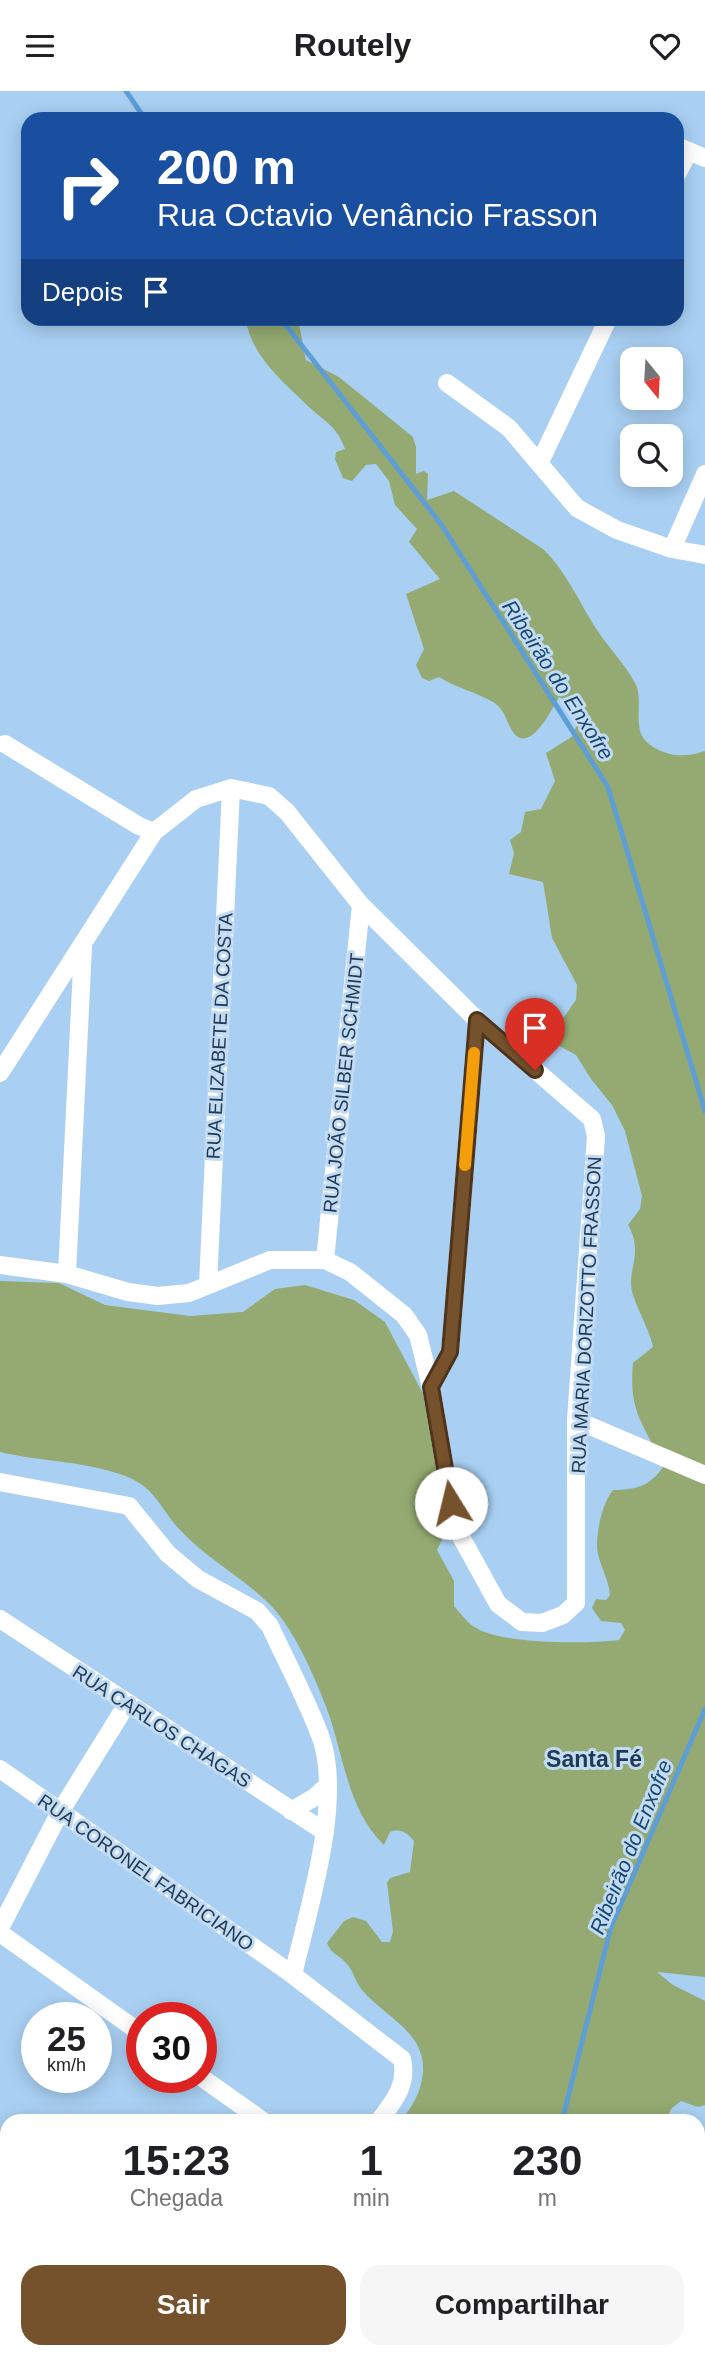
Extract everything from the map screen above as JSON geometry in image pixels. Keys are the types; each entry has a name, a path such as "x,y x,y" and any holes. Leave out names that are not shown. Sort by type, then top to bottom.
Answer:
{"street":[{"path":"540,462 605,326"},
{"path":"447,383 509,428 577,508 617,530 672,549 705,555"},
{"path":"672,549 705,474"},
{"path":"5,744 139,826 154,832"},
{"path":"0,1073 154,832 196,799 231,788 269,796 287,812 361,905 477,1020 450,1352 431,1387"},
{"name":"RUA ELIZABETE DA COSTA","path":"208,1285 231,788"},
{"name":"RUA JOÃO SILBER SCHMIDT","path":"325,1259 361,905"},
{"path":"67,1274 83,943"},
{"name":"RUA MARIA DORIZOTTO FRASSON","path":"431,1387 455,1526 498,1604 522,1622 542,1623 563,1615 576,1603 576,1420 596,1136 592,1119 477,1020"},
{"path":"0,1265 67,1274 128,1292 158,1296 189,1293 270,1260 325,1259 379,1293 412,1323 418,1335 431,1387"},
{"path":"576,1420 705,1475"},
{"path":"0,1482 129,1507 168,1555 198,1579 257,1611 270,1626 321,1739 327,1765 325,1832 293,1975"},
{"name":"RUA CARLOS CHAGAS","path":"0,1619 325,1832"},
{"path":"126,2022 0,1931 60,1812 127,1703"},
{"name":"RUA CORONEL FABRICIANO","path":"0,1769 293,1975 402,2059 405,2072 399,2094 384,2114"},
{"path":"292,1811 327,1786"},
{"path":"217,2088 253,2114"}],"green space":[{"path":"248,326 299,326 306,360 339,377 413,437 416,447 416,474 424,471 428,474 427,500 454,491 543,549 565,577 597,630 635,683 643,738 669,754 691,755 705,751 705,1977 657,1972 673,1985 705,2001 705,2105 698,2107 681,2101 669,2114 406,2114 416,2099 422,2080 422,2059 418,2047 402,2026 362,1990 348,1965 327,1943 344,1921 353,1917 366,1921 382,1942 390,1942 393,1931 387,1883 390,1878 410,1872 414,1841 404,1832 394,1831 390,1832 384,1845 371,1830 353,1795 323,1699 296,1641 275,1610 253,1589 192,1542 153,1495 139,1483 99,1468 0,1452 0,1281 59,1283 105,1305 190,1316 243,1312 275,1289 305,1285 354,1300 385,1322 429,1405 453,1518 437,1550 454,1581 454,1606 470,1624 485,1632 544,1642 619,1640 625,1630 621,1623 601,1621 592,1608 596,1599 606,1600 610,1595 597,1547 601,1517 613,1490 642,1486 653,1479 663,1467 639,1418 633,1395 633,1363 653,1347 631,1286 635,1245 628,1225 640,1209 642,1196 625,1131 612,1105 576,1055 552,1042 554,1031 576,1000 577,985 552,938 543,882 509,874 514,853 510,840 521,832 525,812 541,809 555,781 546,753 573,736 578,721 568,702 559,697 539,729 525,738 518,737 493,702 439,677 429,681 422,678 416,665 424,649 406,594 440,579 409,542 417,529 395,505 389,481 376,464 366,465 352,481 343,478 335,459 336,452 345,449 338,434 269,366 260,355"}],"waterway":[{"name":"Ribeirão do Enxofre","path":"126,91 140,112"},
{"name":"Ribeirão do Enxofre","path":"286,326 441,524 608,787 705,1111"},
{"name":"Ribeirão do Enxofre","path":"564,2114 611,1927 705,1709"}],"slow traffic":[{"path":"465,1165 474,1053"}],"district":[{"name":"Santa Fé","path":"594,1759"}],"route":[{"path":"451,1503 431,1387 450,1352 477,1020 535,1070"}]}
